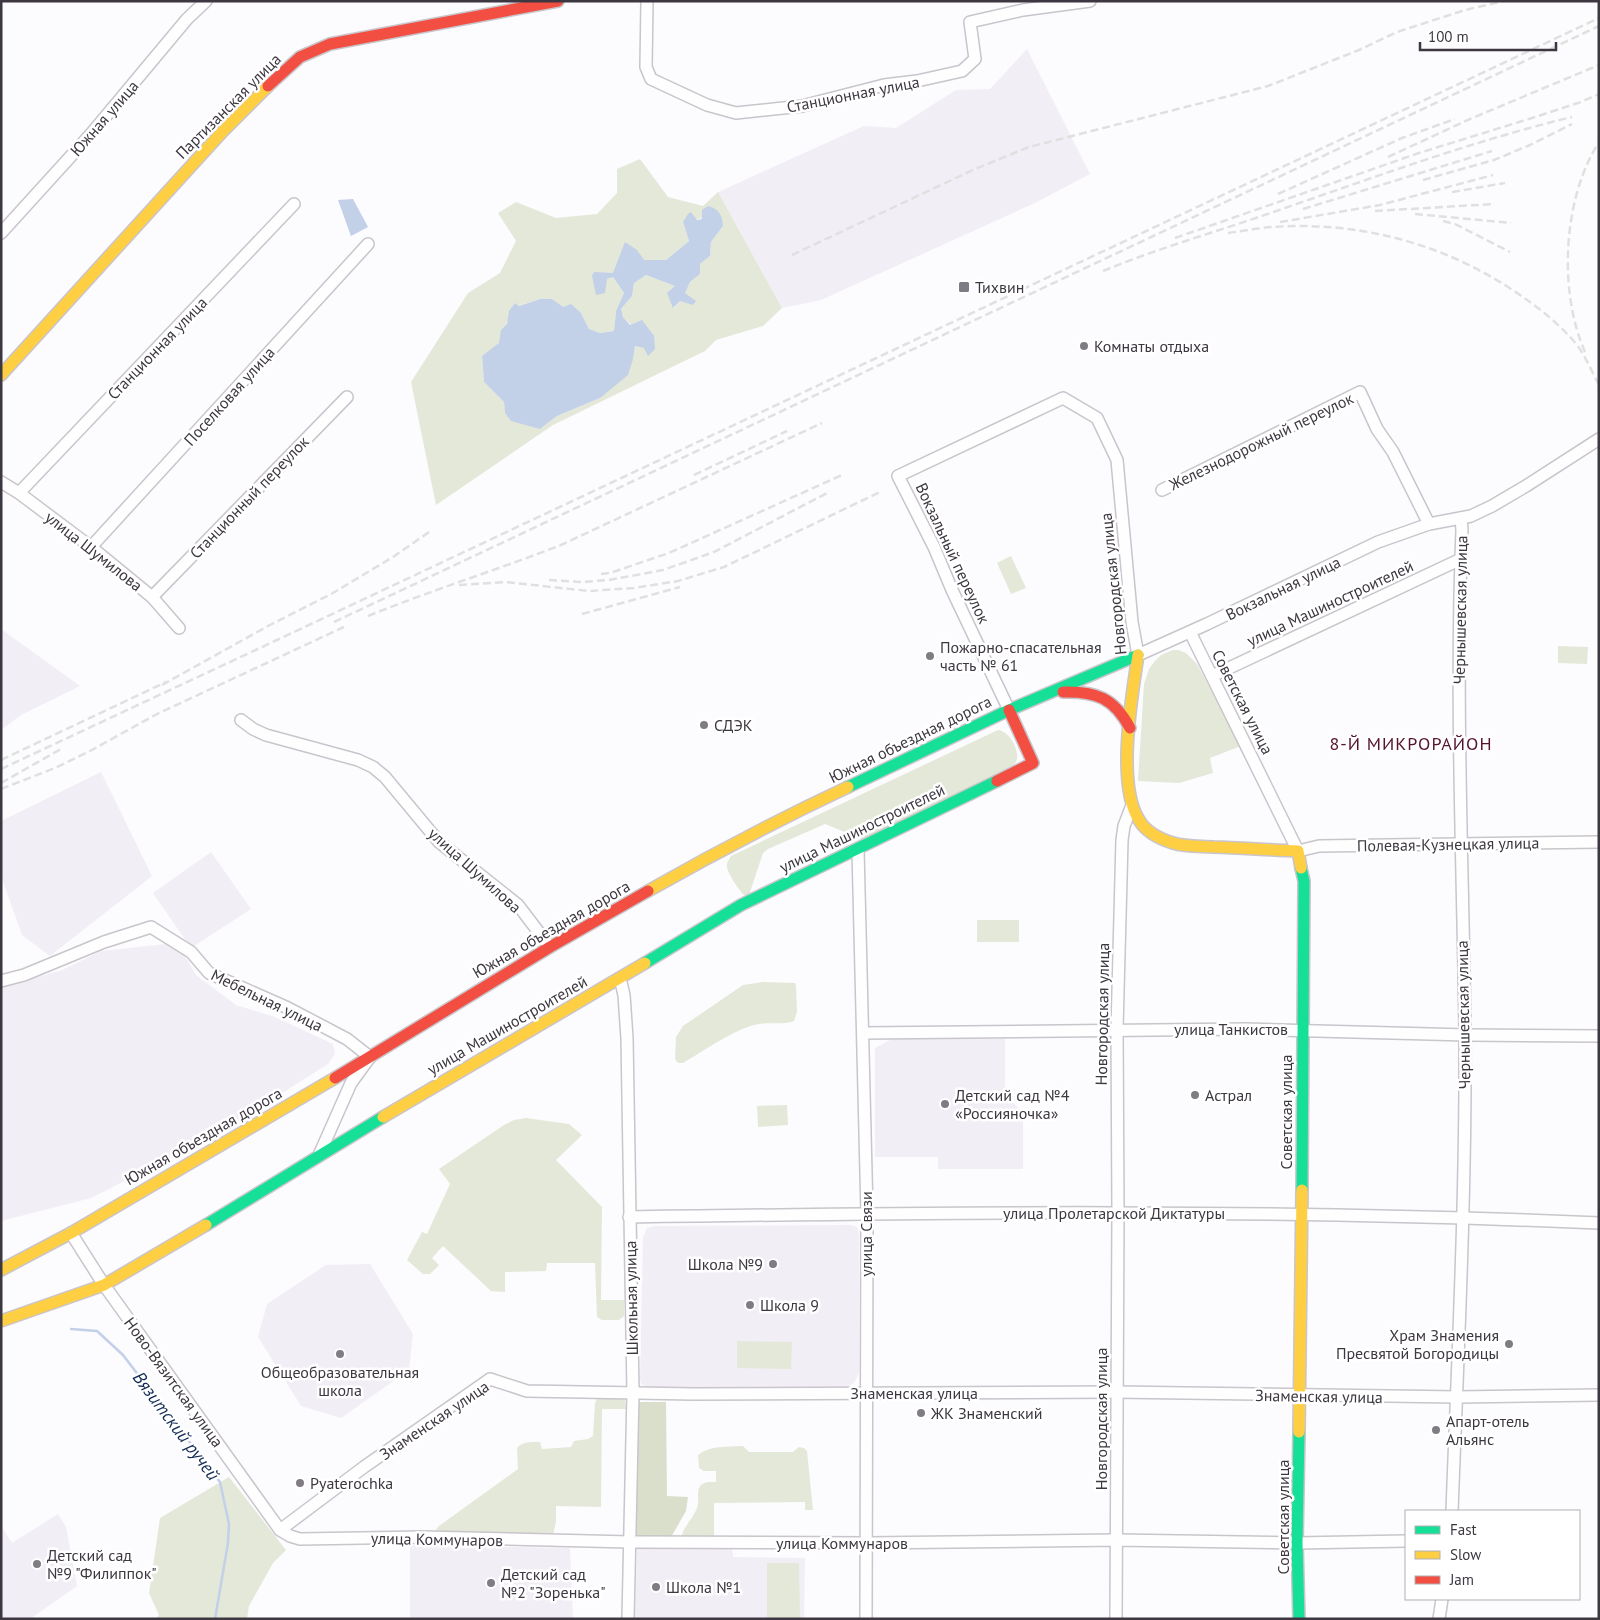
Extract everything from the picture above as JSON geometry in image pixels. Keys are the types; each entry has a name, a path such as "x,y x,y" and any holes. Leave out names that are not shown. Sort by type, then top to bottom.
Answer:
{"main road":[{"name":"Партизанская улица","path":"1,375 27,349 222,132 282,72 300,58 330,44 558,1"},
{"name":"Южная объездная дорога","path":"1,1270 71,1233 370,1057 550,947 742,839 1009,710 1052,693 1138,654"},
{"name":"Новгородская улица","path":"1132,805 1128,772 1130,728 1138,654"},
{"path":"1052,693 1080,691 1104,698 1120,710 1130,728"},
{"name":"Вокзальный переулок","path":"1009,710 1033,764"},
{"name":"улица Машиностроителей","path":"1,1321 104,1285 195,1232 320,1154 741,905 1033,764"},
{"path":"1132,805 1138,819 1147,830 1164,842 1179,845 1298,851"},
{"name":"Советская улица","path":"1298,851 1304,880 1302,1214 1297,1543 1299,1619"}],"street":[{"name":"Южная улица","path":"1,233 91,134 187,19 206,1"},
{"name":"Станционная улица","path":"647,1 646,67 651,79 707,104 736,113 802,106 884,85 917,81 962,71 975,59 970,22 1023,10 1090,1"},
{"name":"Станционная улица","path":"19,493 294,204"},
{"name":"Поселковая улица","path":"91,547 368,244"},
{"name":"Железнодорожный переулок","path":"1162,490 1360,392 1377,429 1393,452 1429,524"},
{"name":"Станционный переулок","path":"152,597 347,397"},
{"name":"Вокзальный переулок","path":"1009,710 934,547 898,476 1063,398 1097,418"},
{"name":"Новгородская улица","path":"1097,418 1117,460 1132,622 1138,654"},
{"name":"Вокзальная улица","path":"1138,654 1190,632 1378,542 1429,524 1471,516 1492,506 1599,439"},
{"name":"улица Шумилова","path":"1,482 19,493 91,547 152,597 179,628"},
{"name":"Чернышевская улица","path":"1452,1510 1463,1217 1465,1035 1458,693 1461,518"},
{"name":"улица Машиностроителей","path":"1212,676 1461,559"},
{"name":"Советская улица","path":"1190,632 1298,851"},
{"name":"улица Шумилова","path":"241,720 253,729 266,735 358,760 373,767 385,777 439,842 518,905 550,947"},
{"name":"Новгородская улица","path":"1116,1619 1117,1029 1122,840 1124,826 1132,805"},
{"name":"Полевая-Кузнецкая улица","path":"1298,851 1320,846 1599,842"},
{"name":"улица Связи","path":"858,850 867,1213 866,1619"},
{"name":"Мебельная улица","path":"1,982 151,926 191,952 209,973 288,1008 347,1039 370,1057"},
{"name":"Школьная улица","path":"620,978 624,996 627,1038 633,1392 628,1619"},
{"name":"улица Танкистов","path":"864,1033 1117,1029 1303,1030 1465,1035 1599,1036"},
{"path":"320,1154 328,1140 351,1083 370,1057"},
{"name":"улица Пролетарской Диктатуры","path":"629,1218 867,1213 1118,1213 1463,1217 1599,1223"},
{"name":"Ново-Вязитская улица","path":"71,1233 104,1285 280,1530"},
{"name":"Знаменская улица","path":"280,1530 364,1467 490,1379 528,1391 693,1394 1116,1392 1457,1397 1599,1395"},
{"name":"улица Коммунаров","path":"280,1530 300,1539 423,1537 630,1542 867,1543 1117,1540 1297,1543 1405,1540"},
{"path":"1438,1619 1442,1600"}],"shaded area":[{"path":"1027,49 1090,174 1035,203 821,300 782,308 718,192 864,126 896,128 956,90 990,89"},
{"path":"1,629 80,686 21,715 1,730"},
{"path":"101,772 152,876 50,956 22,935 1,876 1,821"},
{"path":"211,852 251,909 191,948 153,893"},
{"path":"166,944 185,956 196,975 236,1005 275,1017 333,1044 335,1054 328,1064 232,1125 219,1121 209,1128 206,1140 91,1198 1,1221 1,988 62,970 101,951"},
{"name":"Детский сад №4 «Россияночка»","path":"892,1039 1005,1039 1005,1094 1023,1113 1023,1169 938,1169 938,1157 875,1157 875,1048"},
{"name":"Школа 9","path":"851,1225 857,1227 859,1232 859,1373 854,1383 843,1389 647,1387 641,1384 643,1237 647,1228 654,1226"},
{"name":"Общеобразовательная школа","path":"370,1264 413,1334 409,1370 341,1418 301,1406 258,1337 267,1304 326,1265"},
{"name":"Детский сад №9 \"Филиппок\"","path":"58,1514 66,1527 77,1586 30,1619 4,1619 1,1615 1,1526 12,1543"},
{"name":"Детский сад №2 \"Зоренька\"","path":"410,1545 570,1548 573,1619 410,1619"},
{"path":"637,1546 732,1547 733,1557 805,1558 804,1619 635,1619"}],"green space":[{"path":"640,159 668,197 703,206 718,192 782,308 763,326 716,340 705,351 553,425 436,505 411,382 468,293 500,273 516,241 498,213 516,202 556,218 597,214 617,193 617,169","holes":["703,218 723,226 711,242 710,256 700,264 700,274 690,282 674,308 675,286 646,275 634,283 632,296 621,309 623,317 655,349 635,346 633,359 600,398 557,416 540,429 505,413 504,402 484,382 482,356 498,344 515,303 518,306 540,299 552,299 563,308 581,313 589,329 600,333 614,331 616,311 624,293 613,277 607,279 637,250 643,260 666,260 689,241 683,222"]},
{"path":"1011,556 1026,588 1011,594 997,563"},
{"path":"1558,646 1588,647 1587,664 1558,663"},
{"path":"1173,650 1186,653 1197,664 1241,746 1210,758 1213,773 1179,783 1138,781 1144,684 1149,669 1155,661 1161,655"},
{"path":"998,730 1009,737 1016,750 1015,764 1009,769 862,839 825,824 768,849 763,853 749,895 744,895 732,878 727,866 731,856"},
{"path":"977,920 1019,920 1019,942 977,942"},
{"path":"763,982 795,983 797,1012 794,1021 763,1023 750,1026 731,1034 683,1063 678,1063 675,1059 676,1037 683,1026 743,985"},
{"path":"787,1105 788,1125 758,1127 757,1106"},
{"path":"526,1118 569,1124 582,1135 556,1160 602,1207 601,1300 624,1300 624,1316 619,1320 602,1320 597,1317 595,1263 547,1263 546,1271 505,1272 505,1292 491,1291 443,1246 432,1258 439,1265 430,1274 423,1274 407,1260 422,1232 427,1234 450,1184 439,1169 504,1125 514,1120"},
{"path":"737,1341 792,1342 791,1369 737,1368"},
{"path":"622,1398 625,1400 626,1409 602,1409 601,1507 556,1506 556,1522 553,1535 436,1534 435,1531 439,1526 518,1469 517,1448 522,1444 540,1442 542,1449 571,1447 574,1441 588,1439 593,1436 595,1403 597,1399"},
{"path":"639,1402 666,1402 667,1496 688,1497 686,1511 670,1539 639,1538 636,1535"},
{"path":"743,1446 749,1452 793,1452 799,1447 804,1448 807,1451 813,1510 805,1510 805,1502 714,1503 714,1539 684,1538 682,1535 683,1531 697,1508 699,1487 704,1483 716,1482 716,1471 704,1471 699,1468 698,1455 714,1448"},
{"path":"229,1477 286,1550 273,1563 249,1606 247,1619 156,1619 159,1615 149,1593 160,1518"},
{"path":"767,1563 799,1563 800,1619 767,1619"}],"water":[{"path":"353,199 368,227 351,236 338,200"},
{"path":"708,206 720,213 723,226 711,242 710,256 700,264 700,274 690,282 685,293 696,301 693,305 680,301 673,308 667,293 675,286 646,275 634,283 632,296 621,309 623,317 630,325 642,320 654,336 655,349 648,356 644,348 635,346 628,375 600,398 557,416 540,429 511,421 505,413 504,402 484,382 482,356 499,343 501,330 507,324 509,311 515,303 519,306 540,299 552,299 563,307 571,304 581,313 589,329 600,333 614,331 616,311 624,293 613,277 607,279 605,293 596,295 592,276 594,272 613,273 625,242 637,250 644,260 666,260 689,241 683,222 688,214 691,212 697,220 702,219 702,210"}],"waterway":[{"name":"Вязитский ручей","path":"71,1329 97,1331 123,1355 220,1482 229,1524 228,1543 215,1619"}],"railway":[{"path":"792,255 975,169 1029,147 1268,86 1359,50 1397,32 1465,10 1504,1"},
{"path":"1,769 1599,18"},
{"path":"334,622 1599,26"},
{"path":"1388,157 1470,119 1599,65"},
{"path":"1175,238 1419,153 1581,102 1599,94"},
{"path":"1103,271 1170,246 1426,160 1535,126 1572,117"},
{"path":"1278,194 1402,138 1455,119"},
{"path":"1423,180 1494,160 1572,124"},
{"path":"1585,352 1576,328 1571,301 1568,274 1568,245 1578,190 1587,165 1599,142"},
{"path":"1303,209 1492,151"},
{"path":"1280,222 1380,205 1493,175"},
{"path":"1452,192 1505,183"},
{"path":"1375,211 1494,204"},
{"path":"1415,214 1511,223"},
{"path":"1443,221 1455,224 1510,252"},
{"path":"1228,233 1273,227 1304,226 1365,231 1425,247 1453,258 1481,271 1536,306 1577,345 1599,385"},
{"path":"368,616 561,545 822,423"},
{"path":"694,475 787,431"},
{"path":"601,574 610,573 669,553 842,475"},
{"path":"459,585 505,582 589,591 634,588 678,581 724,567 882,491"},
{"path":"549,580 581,582 609,580 663,570 714,552 829,492"},
{"path":"162,685 268,626 333,593 393,557 432,530"},
{"path":"582,614 680,587"},
{"path":"1,789 55,768 157,714 344,627"},
{"path":"1,760 166,682"},
{"path":"1,783 61,749"}],"traffic: fast":[{"path":"848,787 1009,710 1138,655"},
{"path":"645,963 741,905 997,781"},
{"path":"1301,868 1304,881 1302,1190"},
{"path":"206,1225 383,1117"},
{"path":"1299,1432 1297,1543 1299,1619"}],"traffic: slow":[{"path":"1,375 222,132 268,86"},
{"path":"1138,655 1130,716 1127,763 1128,785 1132,804 1142,824 1158,837 1183,845 1298,851 1301,868"},
{"path":"648,891 747,837 848,787"},
{"path":"383,1117 645,963"},
{"path":"1,1270 71,1233 335,1078"},
{"path":"1299,1432 1302,1190"},
{"path":"1,1321 104,1285 206,1225"}],"traffic: jam":[{"path":"268,86 300,57 330,44 558,1"},
{"path":"1063,692 1085,693 1103,698 1117,710 1130,728"},
{"path":"997,781 1033,763 1009,710"},
{"path":"335,1078 550,947 648,891"}],"place":[{"name":"Тихвин","path":"964,287"},
{"name":"Комнаты отдыха","path":"1084,346"},
{"name":"Пожарно-спасательная часть № 61","path":"930,656"},
{"name":"СДЭК","path":"704,725"},
{"name":"Астрал","path":"1195,1095"},
{"name":"Детский сад №4 «Россияночка»","path":"945,1104"},
{"name":"Школа №9","path":"773,1264"},
{"name":"Школа 9","path":"750,1305"},
{"name":"Храм Знамения Пресвятой Богородицы","path":"1509,1344"},
{"name":"Общеобразовательная школа","path":"340,1354"},
{"name":"ЖК Знаменский","path":"921,1413"},
{"name":"Апарт-отель Альянс","path":"1436,1430"},
{"name":"Pyaterochka","path":"300,1483"},
{"name":"Детский сад №9 \"Филиппок\"","path":"37,1564"},
{"name":"Детский сад №2 \"Зоренька\"","path":"491,1583"},
{"name":"Школа №1","path":"656,1587"}],"district":[{"name":"8-Й МИКРОРАЙОН","path":"1411,744"}]}
